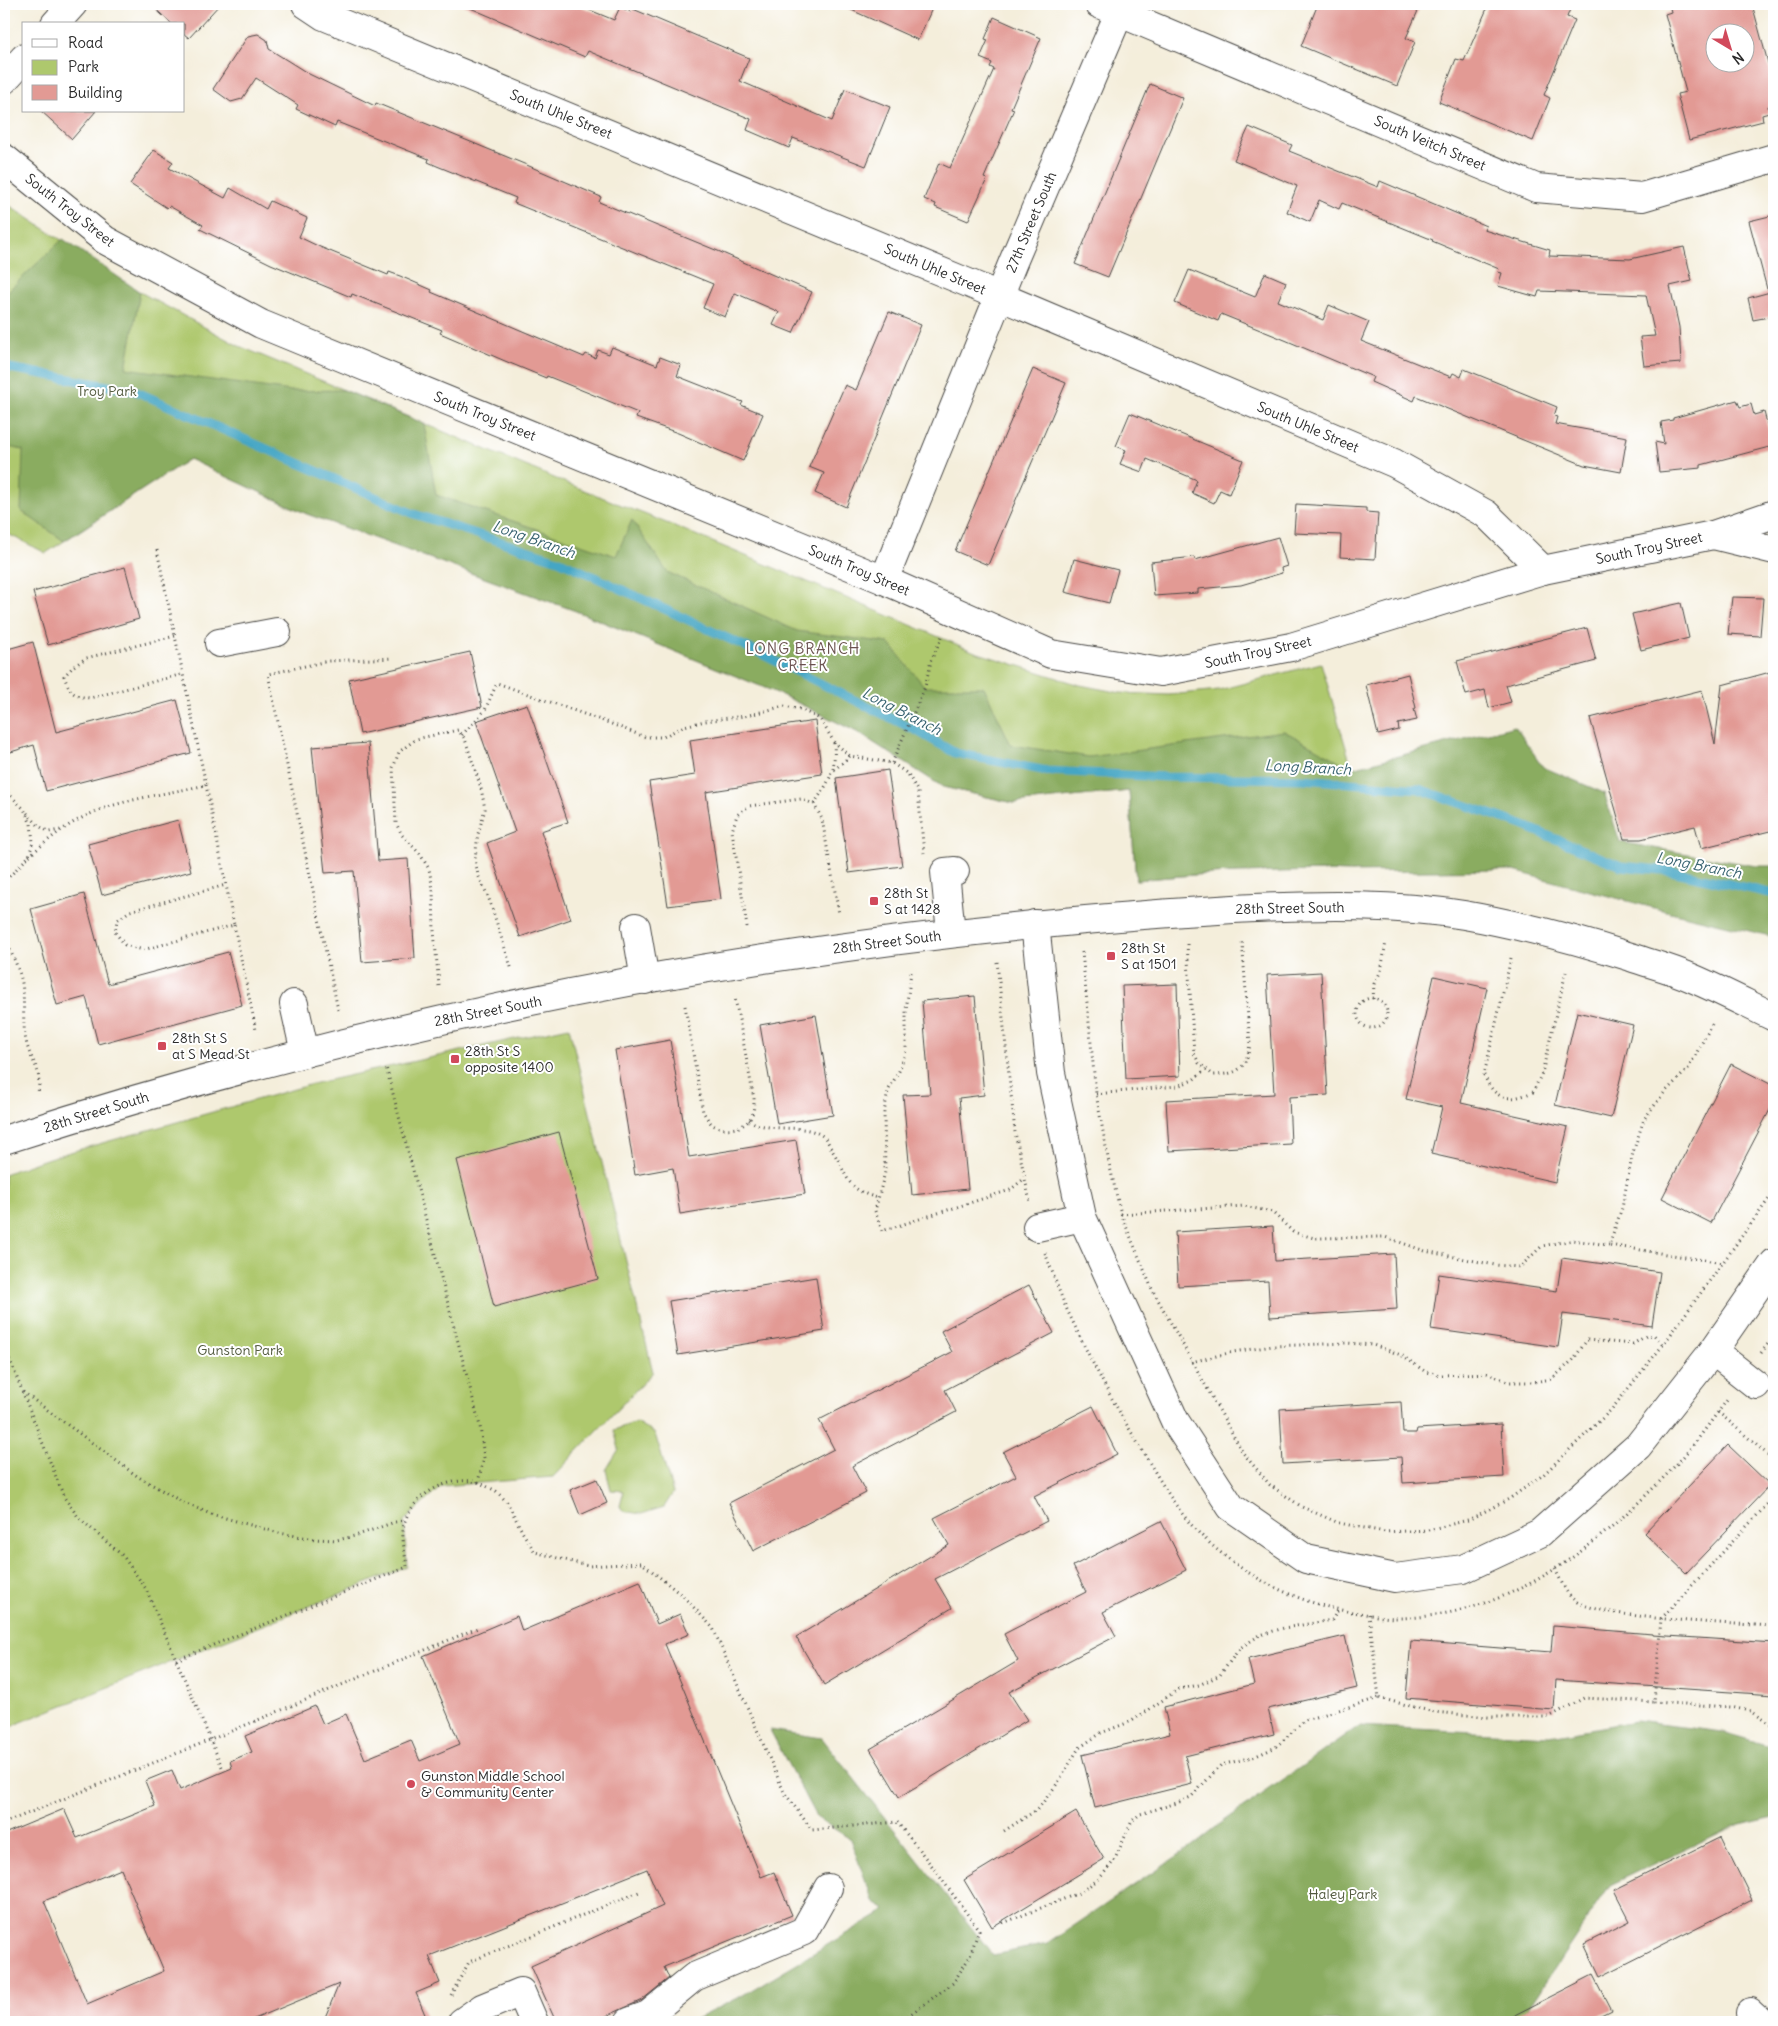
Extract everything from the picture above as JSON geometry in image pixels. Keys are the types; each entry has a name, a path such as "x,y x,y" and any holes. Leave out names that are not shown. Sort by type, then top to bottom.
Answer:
{"street":[{"path":"57,22 74,4"},
{"name":"South Uhle Street","path":"306,4 324,16 999,296 1394,463 1486,514 1543,570"},
{"name":"27th Street South","path":"884,580 1114,7"},
{"name":"South Veitch Street","path":"1114,7 1536,188 1642,197 1774,158"},
{"path":"4,80 22,60"},
{"name":"South Troy Street","path":"4,158 105,240 260,324 884,580 1051,654 1161,672 1291,647 1543,570 1713,535 1774,514"},
{"path":"1713,535 1774,550"},
{"path":"219,643 276,632"},
{"path":"951,933 945,872 955,871"},
{"name":"28th Street South","path":"4,1140 100,1109 305,1053 456,1016 645,980 839,947 1035,924 1166,912 1290,906 1380,906 1462,915 1573,939 1688,976 1774,1017"},
{"path":"1035,924 1051,1073 1082,1217 1175,1421 1231,1506 1306,1559 1395,1578 1463,1569 1540,1533 1638,1446 1713,1351 1774,1263"},
{"path":"636,927 645,980"},
{"path":"294,1004 305,1053"},
{"path":"1037,1227 1082,1217"},
{"path":"1713,1351 1751,1381"},
{"path":"629,2022 648,2015 694,1977 804,1931 828,1888"},
{"path":"455,2011 482,2008 521,1992 534,2022"}],"path":[{"path":"157,550 256,1030"},
{"path":"892,763 925,686 932,661 944,632"},
{"path":"175,636 86,658 64,676 69,689 77,696 90,698 183,674"},
{"path":"338,1010 268,674 328,661 393,658"},
{"path":"462,735 485,710 497,683 609,722 645,737 663,737 684,726 698,722 745,716 784,706 800,709 820,719 834,742 850,756 892,763 908,774 918,792 925,856"},
{"path":"439,986 434,931 433,889 429,869 420,854 402,836 396,823 393,768 399,752 416,740 458,730 465,739 481,788 485,809 478,834 475,859 478,875 488,896 512,970"},
{"path":"814,804 828,783 836,763 834,742"},
{"path":"832,772 850,756"},
{"path":"4,882 29,856 61,830 87,815 118,805 206,785"},
{"path":"4,789 39,826 49,832 61,830"},
{"path":"747,927 732,831 737,816 750,806 801,799 814,804 822,820 839,914"},
{"path":"24,809 31,824 33,842 29,856"},
{"path":"226,885 130,911 117,920 115,932 125,945 143,950 234,925"},
{"path":"4,936 22,981 25,1007 24,1028 27,1044 40,1079 38,1093"},
{"path":"1187,944 1194,1053 1199,1063 1213,1075 1232,1074 1247,1061 1250,1044 1242,940"},
{"path":"1372,998 1374,984 1382,971 1386,942"},
{"path":"1082,952 1096,1094 1121,1214 1152,1289 1243,1453 1270,1485 1302,1507 1339,1523 1385,1532 1428,1530 1468,1520 1509,1499 1543,1474 1611,1410 1663,1345 1774,1192"},
{"path":"1511,958 1484,1075 1490,1090 1502,1097 1520,1098 1533,1092 1542,1073 1566,972"},
{"path":"997,962 1015,1132 1037,1227 1071,1319 1120,1415 1173,1502 1202,1536 1244,1570 1291,1596 1338,1610 1395,1618 1451,1614 1511,1594 1555,1570 1616,1523 1666,1475 1718,1412 1751,1381 1774,1336"},
{"path":"911,972 906,1010 906,1051 900,1071 888,1091 884,1113 885,1172 876,1211 882,1231 1010,1190 1025,1178"},
{"path":"685,1006 703,1112 712,1124 725,1129 740,1127 753,1114 754,1099 735,998"},
{"path":"1372,998 1384,1006 1386,1019 1380,1026 1371,1028 1362,1024 1357,1015 1359,1005 1372,998"},
{"path":"1610,1245 1622,1208 1634,1152 1644,1119 1664,1093 1688,1069 1712,1024"},
{"path":"386,1067 480,1426 484,1458 478,1482"},
{"path":"1096,1094 1177,1086 1193,1080 1206,1069"},
{"path":"749,1120 757,1125 773,1129 810,1130 824,1138 848,1182 861,1194 878,1198"},
{"path":"1121,1214 1244,1206 1272,1212 1293,1232 1314,1238 1385,1237 1425,1251 1495,1265 1520,1267 1542,1246 1572,1240 1723,1264"},
{"path":"1191,1362 1233,1352 1273,1346 1373,1345 1401,1355 1426,1372 1441,1375 1487,1373 1509,1382 1533,1382 1552,1379 1574,1360 1587,1340 1633,1344 1646,1336 1654,1336 1663,1345"},
{"path":"1770,1342 1774,1346"},
{"path":"4,1345 64,1497 79,1518 123,1556 146,1589 222,1767"},
{"path":"22,1391 137,1476 184,1503 211,1514 279,1533 315,1539 337,1540 404,1521"},
{"path":"1718,1412 1774,1460"},
{"path":"176,1660 407,1567 403,1537 404,1521 414,1506 429,1491 457,1481 478,1482 496,1491 507,1502 523,1533 536,1552 588,1566 642,1563 684,1597 713,1628 784,1792 812,1830 897,1822 926,1858 978,1930 969,1958 953,1983 900,2022"},
{"path":"1654,1702 1661,1619 1774,1497"},
{"path":"1555,1570 1573,1599 1588,1607 1661,1619 1774,1626"},
{"path":"1004,1830 1038,1809 1057,1784 1079,1748 1101,1733 1132,1721 1180,1689 1199,1685 1220,1675 1240,1648 1260,1635 1284,1628 1332,1620 1338,1610"},
{"path":"1369,1614 1379,1698"},
{"path":"4,1823 210,1740 480,1627"},
{"path":"1003,1923 1079,1893 1099,1879 1114,1861 1132,1821 1140,1814 1190,1797 1221,1765 1256,1756 1276,1747 1305,1720 1379,1698 1434,1712 1488,1717 1549,1716 1584,1698 1731,1707 1750,1711 1774,1727"},
{"path":"455,2011 469,1962 639,1892"}],"green space":[{"name":"Troy Park","path":"4,202 140,292 239,346 975,652 1080,685 1121,693 1169,695 1219,690 1321,663 1352,768 1353,872 1244,872 1136,880 1129,791 1014,803 943,787 857,732 780,694 576,611 307,514 189,459 46,553 4,532"},
{"name":"Troy Park","path":"63,239 140,292 126,368 291,391 344,390 424,424 436,495 616,556 632,520 667,572 797,631 889,643 925,687 984,687 1011,745 1089,757 1284,731 1352,768 1515,726 1543,767 1604,793 1620,842 1756,866 1774,866 1774,937 1510,870 1202,874 1136,880 1129,791 1014,803 943,787 857,732 780,694 576,611 307,514 189,459 64,541 21,511 23,450 4,446 4,295"},
{"name":"Gunston Park","path":"569,1027 653,1372 553,1477 442,1486 404,1521 407,1567 4,1729 4,1174 49,1158 316,1083"},
{"path":"636,1422 655,1434 673,1493 664,1507 641,1514 623,1511 620,1506 624,1491 611,1490 606,1470 619,1449 614,1430"},
{"name":"Haley Park","path":"1635,1721 1722,1732 1774,1747 1774,1817 1732,1827 1610,1885 1519,2022 690,2022 738,1998 886,1910 874,1903 850,1839 816,1817 770,1730 822,1738 993,1955 1047,1944 1192,1846 1220,1824 1359,1726 1550,1736"}],"building":[{"path":"150,4 220,4 189,38 185,35 185,22 170,22"},
{"path":"461,4 575,4 614,20 620,7 631,12 633,9 749,58 740,81 832,121 845,89 890,107 866,166 793,138 789,148 747,130 751,119 588,51 585,57"},
{"path":"838,4 934,4 918,40"},
{"path":"1318,4 1421,4 1406,38 1415,42 1397,86 1301,46"},
{"path":"1489,4 1572,4 1567,17 1575,20 1544,95 1550,98 1533,141 1439,102 1456,59 1464,61"},
{"path":"1669,4 1752,4 1774,85 1774,104 1768,106 1769,113 1762,115 1763,121 1689,140 1677,94 1686,92 1665,14 1671,12"},
{"path":"994,17 1041,38 1011,108 1014,109 984,178 987,179 968,221 935,207 936,204 924,199 939,163 950,168 994,69 990,67 992,63 980,58 988,40 985,39"},
{"path":"258,34 267,40 269,49 309,74 375,106 376,103 529,166 601,197 599,202 812,292 793,333 773,325 779,312 735,293 725,317 703,308 713,284 514,203 516,198 428,162 429,159 337,122 335,127 296,109 298,105 256,78 242,99 231,102 213,89 248,36"},
{"path":"1150,84 1183,98 1108,277 1075,264"},
{"path":"42,112 95,112 72,139"},
{"path":"1249,127 1292,145 1289,151 1378,187 1380,181 1486,226 1484,230 1550,250 1549,256 1630,259 1684,247 1692,281 1670,286 1679,327 1681,363 1644,366 1640,337 1655,336 1646,295 1539,291 1537,297 1498,286 1502,273 1498,272 1499,269 1342,203 1339,209 1319,200 1310,222 1287,212 1297,186 1234,160"},
{"path":"154,150 173,162 169,168 225,198 230,188 266,209 270,201 307,218 299,237 388,275 389,272 400,276 432,290 431,292 584,357 586,354 595,358 598,350 609,354 612,347 657,365 660,357 681,365 677,376 743,402 741,405 763,414 743,461 678,433 636,418 638,413 547,376 546,378 440,333 442,330 352,294 351,297 271,264 200,229 203,225 169,206 167,208 130,184"},
{"path":"1774,215 1774,288 1767,289 1749,221"},
{"path":"1189,270 1255,297 1265,273 1286,282 1278,301 1323,320 1329,305 1369,322 1361,341 1451,377 1453,373 1461,377 1464,369 1557,407 1554,416 1557,417 1555,424 1627,437 1621,472 1584,465 1416,396 1414,401 1371,382 1373,377 1285,340 1221,314 1218,321 1175,303"},
{"path":"1774,291 1774,316 1753,320 1748,298"},
{"path":"889,312 921,325 846,507 815,493 824,473 809,467 845,385 856,390"},
{"path":"1033,369 1066,383 988,565 955,551"},
{"path":"1737,400 1740,407 1751,404 1754,415 1764,412 1773,446 1701,465 1701,468 1659,472 1655,442 1664,444 1661,422"},
{"path":"1130,413 1243,460 1229,494 1220,490 1214,503 1192,493 1197,480 1147,459 1142,472 1120,464 1126,450 1116,446"},
{"path":"1296,504 1366,508 1366,512 1378,513 1375,559 1340,557 1341,535 1294,533"},
{"path":"1278,537 1287,566 1281,568 1282,573 1241,585 1198,589 1198,593 1154,596 1151,562 1194,557 1195,560"},
{"path":"1074,559 1118,570 1109,603 1065,592"},
{"path":"125,567 139,619 48,645 33,592"},
{"path":"1732,597 1763,598 1760,636 1728,634"},
{"path":"1681,603 1689,638 1641,650 1632,614"},
{"path":"1587,628 1596,661 1506,685 1511,702 1489,708 1485,690 1466,695 1457,661"},
{"path":"33,642 56,732 177,700 191,753 46,791 34,745 4,754 4,650"},
{"path":"470,652 482,707 360,734 349,679"},
{"path":"1774,671 1774,830 1701,848 1695,826 1641,839 1624,839 1590,718 1702,690 1715,744 1722,685"},
{"path":"1408,674 1417,720 1398,724 1399,730 1378,735 1366,685"},
{"path":"527,704 568,822 541,831 571,919 520,937 487,843 515,832 476,721"},
{"path":"815,721 822,774 706,792 721,899 668,906 649,782 695,775 690,740"},
{"path":"368,743 378,861 408,859 415,958 362,962 354,871 325,873 312,747"},
{"path":"888,770 902,866 849,873 836,778"},
{"path":"178,820 191,871 102,895 88,844"},
{"path":"84,894 108,984 228,952 242,1005 98,1044 86,997 57,1005 31,909"},
{"path":"1321,972 1328,1095 1289,1097 1291,1144 1169,1151 1166,1100 1274,1094 1267,975"},
{"path":"1434,976 1487,988 1461,1103 1568,1127 1555,1182 1431,1154 1442,1107 1406,1099"},
{"path":"1177,984 1180,1076 1126,1079 1122,986"},
{"path":"975,996 984,1095 959,1098 968,1189 912,1195 903,1095 930,1094 922,1001"},
{"path":"1577,1012 1633,1025 1611,1118 1555,1105"},
{"path":"816,1015 833,1115 777,1124 760,1025"},
{"path":"670,1040 689,1157 796,1140 805,1194 680,1214 673,1168 635,1175 615,1050"},
{"path":"1731,1064 1774,1086 1774,1102 1711,1223 1662,1198"},
{"path":"559,1132 598,1279 494,1307 457,1160"},
{"path":"1273,1226 1275,1261 1394,1254 1397,1309 1270,1317 1268,1281 1178,1286 1175,1232"},
{"path":"1562,1258 1660,1272 1652,1326 1563,1314 1558,1347 1431,1329 1439,1274 1557,1291"},
{"path":"816,1277 824,1331 678,1355 669,1301"},
{"path":"1029,1285 1054,1333 945,1390 956,1412 852,1466 866,1493 753,1551 729,1503 834,1449 819,1420 952,1352 941,1331"},
{"path":"1401,1402 1403,1433 1416,1433 1417,1429 1501,1424 1504,1477 1403,1483 1401,1457 1283,1464 1280,1409"},
{"path":"1093,1406 1117,1454 1034,1496 1047,1521 935,1579 952,1608 824,1685 796,1637 949,1545 934,1518 1016,1476 1003,1452"},
{"path":"1728,1445 1770,1485 1686,1573 1644,1533"},
{"path":"597,1479 607,1503 580,1515 570,1490"},
{"path":"1161,1521 1186,1570 1103,1612 1116,1636 1009,1692 1027,1720 899,1797 870,1749 1018,1661 1004,1634 1086,1592 1073,1566"},
{"path":"640,1581 657,1624 680,1614 689,1634 665,1644 761,1877 774,1872 792,1915 664,1967 669,1978 642,2000 593,2022 556,2022 531,1966 663,1906 647,1869 429,1956 440,1983 416,1993 426,2017 412,2022 323,2022 339,1984 247,2022 4,2022 4,1834 64,1809 77,1838 155,1806 145,1781 172,1770 180,1790 232,1768 230,1761 252,1752 245,1736 315,1706 323,1724 346,1714 365,1759 411,1740 420,1761 460,1744 423,1656 517,1616 522,1631","holes":["121,1869 164,1971 87,2004 44,1901"]},
{"path":"1553,1626 1774,1643 1774,1695 1556,1680 1554,1710 1406,1698 1411,1641 1551,1652"},
{"path":"1345,1636 1357,1688 1268,1709 1274,1734 1185,1756 1192,1784 1095,1808 1082,1755 1170,1734 1164,1707 1254,1684 1248,1659"},
{"path":"1076,1812 1104,1859 992,1927 964,1880"},
{"path":"1721,1837 1752,1900 1600,1977 1584,1944 1630,1921 1614,1890"},
{"path":"1593,1975 1611,2010 1587,2022 1501,2022"}],"waterway":[{"name":"Long Branch","path":"4,367 135,391 414,514 558,560 753,650 917,731 955,753 1047,771 1166,777 1303,779 1419,789 1522,825 1621,866 1671,871 1774,894"}],"place":[{"name":"28th St S at 1428","path":"874,901"},
{"name":"28th St S at 1501","path":"1111,956"},
{"name":"28th St S at S Mead St","path":"162,1046"},
{"name":"28th St S opposite 1400","path":"455,1059"},
{"name":"Gunston Middle School & Community Center","path":"411,1784"}],"district":[{"name":"LONG BRANCH CREEK","path":"803,656"}]}
